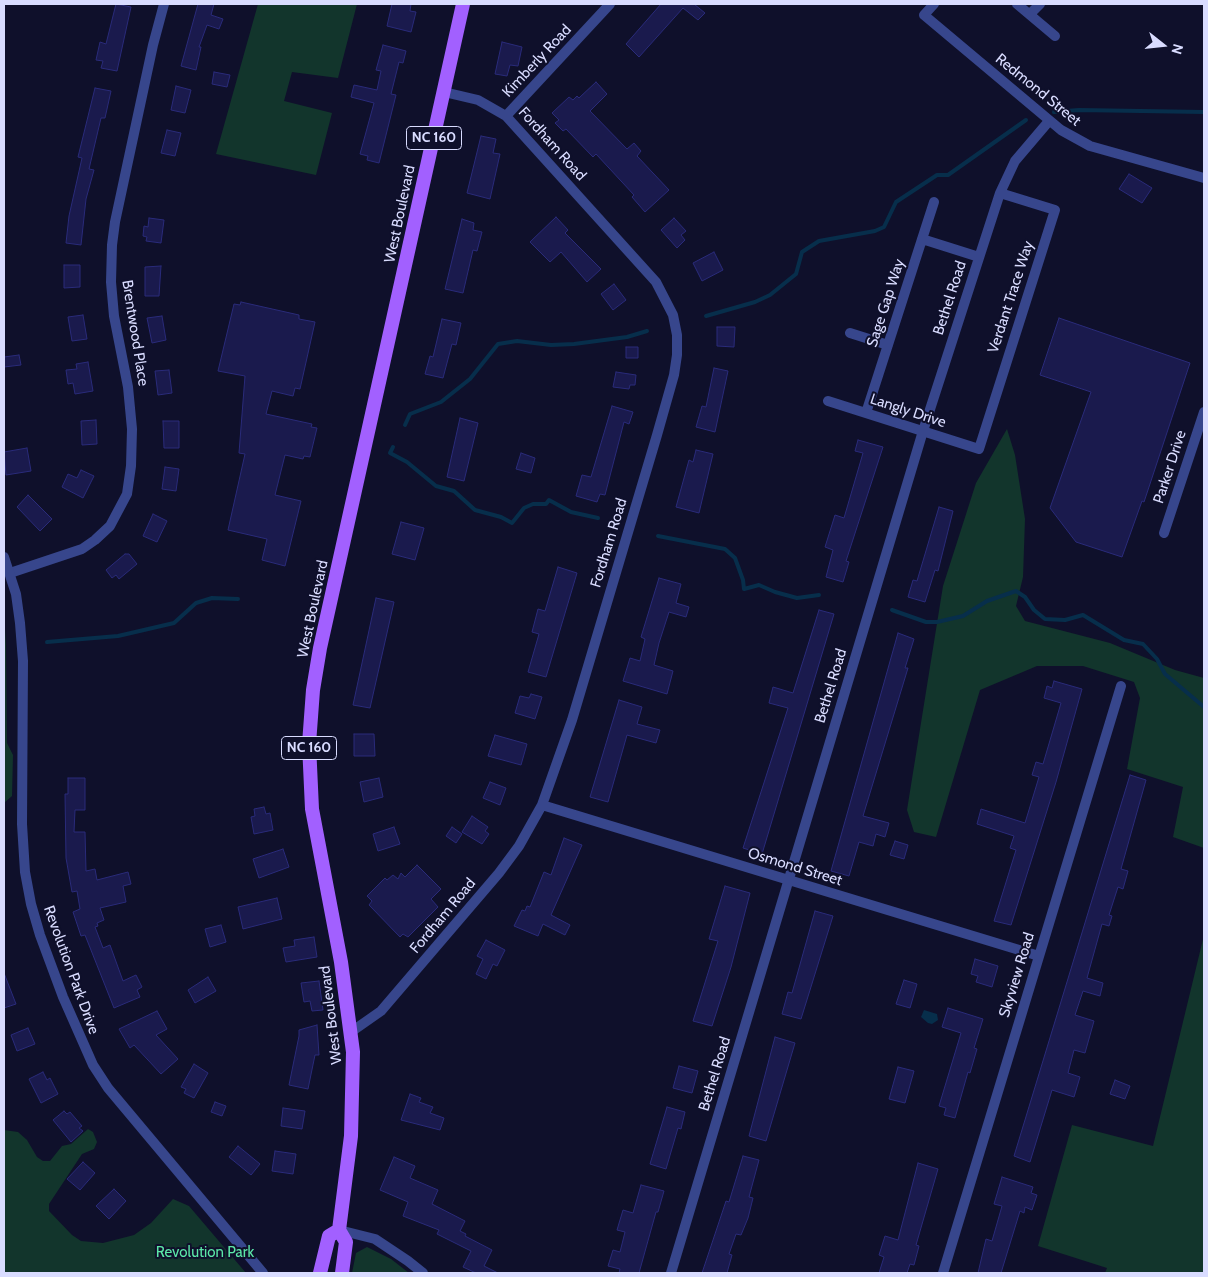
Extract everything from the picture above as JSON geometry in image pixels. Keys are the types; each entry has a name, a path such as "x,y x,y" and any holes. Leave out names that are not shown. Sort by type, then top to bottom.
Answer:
{"main road":[{"name":"West Boulevard","path":"342,1273 346,1242 340,1230 351,1136 353,1068 351,1032 341,962 312,809 309,744 313,690 320,648 463,4"},
{"path":"320,1273 328,1239 333,1233 340,1230"}],"street":[{"name":"Brentwood Place","path":"10,573 82,549 96,540 110,526 127,494 131,466 132,428 128,387 114,316 111,251 115,222 133,137 156,31 164,4"},
{"name":"Kimberly Road","path":"506,116 610,4"},
{"name":"Redmond Street","path":"934,4 924,15 1070,136 1090,146 1204,178"},
{"path":"1017,4 1055,36"},
{"path":"1030,14 1040,4"},
{"name":"Fordham Road","path":"351,1032 381,1011 499,873 519,846 542,805 566,738 664,411 674,375 677,355 677,335 672,315 656,282 506,116 478,100 444,92"},
{"name":"Bethel Road","path":"670,1273 924,431 1000,193 1015,161 1050,121"},
{"name":"Verdant Trace Way","path":"979,449 1055,210 1000,193"},
{"name":"Sage Gap Way","path":"866,413 934,202"},
{"path":"922,239 979,257"},
{"path":"850,333 888,345"},
{"name":"Langly Drive","path":"828,401 979,449"},
{"name":"Parker Drive","path":"1164,533 1204,412"},
{"name":"Revolution Park Drive","path":"4,557 10,573 20,623 23,661 22,824 25,872 31,904 43,943 63,997 93,1065 108,1088 263,1273"},
{"name":"Skyview Road","path":"943,1273 1121,686"},
{"name":"Osmond Street","path":"542,805 1039,956"},
{"path":"340,1230 376,1239 408,1260 423,1273"}],"green space":[{"path":"258,4 357,4 338,78 292,72 284,101 332,113 316,175 216,154"},
{"path":"1007,429 1015,455 1025,519 1023,577 1016,606 1025,621 1110,643 1175,670 1204,678 1204,848 1173,837 1183,787 1127,769 1140,698 1134,682 1083,666 1037,666 980,690 936,837 914,832 907,810 943,586 976,483"},
{"path":"4,612 7,743 13,755 12,796 4,803"},
{"path":"1204,935 1204,1273 1105,1273 1107,1268 1038,1246 1072,1125 1153,1146"},
{"name":"Revolution Park","path":"88,1129 93,1132 97,1142 94,1149 82,1154 49,1204 49,1211 72,1235 81,1241 103,1243 134,1235 151,1223 173,1199 189,1206 246,1273 4,1273 4,1130 18,1132 27,1140 37,1157 43,1161 50,1161 62,1146 71,1144"},
{"path":"367,1247 391,1259 409,1273 352,1273 356,1253"}],"water":[{"path":"924,1010 937,1014 938,1020 932,1024 928,1023 921,1017"}],"building":[{"path":"116,4 131,7 117,71 101,68 103,61 96,60 100,42 106,44"},
{"path":"198,4 214,4 211,15 223,19 219,29 207,25 199,47 201,47 196,70 181,66"},
{"path":"392,4 411,4 410,11 416,12 411,32 387,26"},
{"path":"661,4 694,4 705,13 698,20 683,8 639,57 626,44"},
{"path":"502,42 522,47 518,66 510,65 507,76 495,74"},
{"path":"383,45 406,51 403,63 399,62 391,94 396,95 379,163 367,160 368,156 360,154 374,103 351,97 354,85 377,90 381,71 376,70"},
{"path":"214,72 230,75 227,87 212,84"},
{"path":"596,82 607,94 590,111 627,149 634,143 641,151 637,156 669,190 645,212 632,197 634,195 596,154 593,157 566,129 563,131 555,123 559,120 552,113 569,97 573,100 577,96 579,98"},
{"path":"176,86 191,90 185,113 171,110"},
{"path":"95,88 111,91 105,118 101,118 89,169 94,170 86,199 81,245 66,243 69,216 82,158 78,157"},
{"path":"167,130 181,133 175,156 161,153"},
{"path":"481,136 496,139 493,153 500,154 490,199 467,193"},
{"path":"1129,174 1152,188 1142,203 1119,189"},
{"path":"556,217 568,230 565,233 601,269 587,282 561,252 550,262 530,242"},
{"path":"149,218 164,220 161,243 146,241 147,237 143,236 144,226 148,227"},
{"path":"674,218 686,231 681,235 685,240 677,248 661,230"},
{"path":"462,219 474,223 473,230 482,232 477,251 473,250 463,293 445,289"},
{"path":"714,252 723,270 702,281 693,263"},
{"path":"64,265 80,265 80,287 64,288"},
{"path":"161,266 159,296 145,296 145,267"},
{"path":"614,284 626,300 613,310 601,294"},
{"path":"241,302 299,315 299,319 315,322 300,389 295,388 293,396 272,391 266,414 312,424 311,427 317,428 310,457 304,456 303,459 285,455 275,495 301,501 285,566 262,560 267,539 228,530 245,454 239,453 245,376 218,371 234,304 240,305"},
{"path":"83,315 87,339 72,341 68,317"},
{"path":"162,316 166,340 152,343 147,318"},
{"path":"1059,318 1190,363 1144,502 1142,501 1122,557 1076,542 1050,508 1091,392 1040,375"},
{"path":"442,319 461,323 456,345 452,344 443,378 425,374 430,356 433,357"},
{"path":"717,327 735,327 734,347 717,346"},
{"path":"626,347 638,347 638,358 626,358"},
{"path":"19,355 21,365 4,367 4,357"},
{"path":"88,362 93,391 75,394 73,383 68,384 66,370 77,369 76,364"},
{"path":"714,368 728,371 715,432 696,427 702,406 706,407"},
{"path":"169,370 172,393 158,395 155,371"},
{"path":"616,372 636,375 635,385 630,385 629,389 613,387"},
{"path":"612,406 633,412 629,424 624,422 605,495 600,494 597,502 576,496 582,475 591,477"},
{"path":"460,418 478,423 464,481 447,477"},
{"path":"96,420 97,444 82,445 81,421"},
{"path":"163,421 179,421 179,448 164,448"},
{"path":"858,440 883,447 846,561 849,562 843,582 826,577 833,550 825,547 835,515 844,518 863,453 855,451"},
{"path":"27,448 31,471 6,475 4,452"},
{"path":"696,450 713,454 699,513 676,507 689,460 693,462"},
{"path":"521,453 535,458 531,473 516,469"},
{"path":"165,467 179,469 176,491 162,489"},
{"path":"81,470 94,476 83,498 62,487 68,474 77,478"},
{"path":"28,495 52,519 40,531 17,507"},
{"path":"939,507 953,511 938,571 935,570 925,602 908,597 913,580 917,581"},
{"path":"153,514 167,521 157,542 143,536"},
{"path":"401,522 424,528 415,560 392,554"},
{"path":"125,554 129,554 137,564 119,579 116,575 112,578 106,570"},
{"path":"558,567 577,573 546,677 528,672 539,634 532,632 538,609 545,611"},
{"path":"659,578 681,584 676,603 689,607 686,617 669,612 659,643 654,665 673,671 667,694 623,681 630,658 640,661 645,639 641,637"},
{"path":"376,598 394,602 370,708 353,705"},
{"path":"819,610 834,614 762,854 743,848 788,708 769,703 773,687 793,693"},
{"path":"898,633 914,639 905,668 908,668 863,816 889,823 885,837 876,834 873,846 859,842 849,876 831,871"},
{"path":"1054,681 1082,689 1056,782 1011,925 994,921 1016,850 1010,848 1014,836 977,824 981,809 1025,823 1039,777 1032,775 1036,762 1043,764 1061,703 1044,698 1047,686 1052,688"},
{"path":"531,694 542,697 535,719 515,713 520,696 529,698"},
{"path":"619,700 642,707 637,724 660,730 656,743 627,735 608,802 590,797"},
{"path":"354,734 374,734 375,756 354,756"},
{"path":"495,735 527,744 521,765 488,756"},
{"path":"1130,775 1146,780 1121,869 1128,871 1123,889 1118,887 1109,915 1112,916 1109,926 1102,924 1087,978 1103,983 1100,996 1083,991 1075,1015 1094,1021 1085,1053 1074,1050 1068,1073 1080,1077 1074,1097 1052,1090 1030,1162 1014,1156"},
{"path":"68,778 85,778 85,810 75,810 74,832 85,832 86,871 95,869 97,880 128,872 131,884 123,886 126,902 100,908 104,920 97,923 98,926 95,927 103,948 110,945 123,981 136,975 142,987 137,990 140,997 114,1008 85,935 81,936 73,912 80,909 77,891 72,892 66,858 65,794 68,794"},
{"path":"379,778 383,797 364,802 360,782"},
{"path":"490,782 506,788 500,805 483,798"},
{"path":"264,807 266,814 270,813 273,830 254,834 251,817 255,816 254,809"},
{"path":"472,816 488,827 485,831 489,834 482,844 462,832"},
{"path":"394,827 400,844 378,851 373,834"},
{"path":"452,827 462,834 456,843 446,836"},
{"path":"564,838 582,845 551,915 570,925 565,935 543,924 538,936 514,926 522,910 525,911 527,906 530,907 544,872 551,875"},
{"path":"895,841 908,845 904,859 890,855"},
{"path":"283,849 289,867 259,878 253,859"},
{"path":"417,865 441,889 431,899 438,907 408,937 403,934 400,937 369,905 372,901 367,896 385,878 387,880 393,875 398,879 401,873 405,877"},
{"path":"725,886 750,893 731,967 712,1026 693,1021 718,941 709,939"},
{"path":"277,898 282,919 243,929 238,907"},
{"path":"815,911 833,916 801,1019 782,1014 788,992 792,993"},
{"path":"221,925 226,942 210,947 205,929"},
{"path":"314,937 317,957 286,962 283,948 295,946 294,940"},
{"path":"486,940 505,950 497,966 493,964 486,979 476,974 483,959 477,956"},
{"path":"975,959 998,966 992,987 976,982 978,976 971,974"},
{"path":"4,973 16,1004 4,1008"},
{"path":"208,977 216,991 195,1003 188,990"},
{"path":"904,980 917,984 910,1008 896,1004"},
{"path":"319,981 323,1010 312,1011 310,1001 304,1002 301,983"},
{"path":"948,1008 983,1019 974,1048 977,1049 970,1073 968,1072 955,1118 944,1115 946,1108 939,1106 961,1033 942,1027"},
{"path":"157,1011 167,1029 156,1035 178,1059 161,1074 134,1045 130,1048 119,1029"},
{"path":"317,1025 319,1055 315,1055 308,1089 289,1085 299,1030"},
{"path":"28,1028 35,1044 17,1051 11,1035"},
{"path":"775,1037 795,1043 766,1141 749,1136"},
{"path":"194,1064 208,1073 194,1098 184,1093 186,1089 181,1087"},
{"path":"679,1066 698,1071 692,1093 673,1088"},
{"path":"898,1067 914,1071 905,1103 889,1099"},
{"path":"43,1072 47,1080 50,1078 58,1094 41,1103 29,1079"},
{"path":"1115,1080 1130,1086 1125,1099 1110,1094"},
{"path":"410,1094 421,1098 419,1102 433,1107 430,1113 444,1118 440,1130 401,1120"},
{"path":"215,1102 226,1106 222,1116 211,1112"},
{"path":"667,1107 685,1112 681,1129 678,1128 666,1169 650,1164"},
{"path":"283,1108 305,1111 302,1129 281,1126"},
{"path":"64,1111 67,1114 70,1112 82,1126 79,1128 83,1131 71,1142 53,1120"},
{"path":"238,1146 260,1164 251,1175 229,1157"},
{"path":"275,1151 296,1154 293,1174 272,1171"},
{"path":"743,1156 759,1160 749,1197 753,1198 748,1218 741,1235 736,1234 729,1254 732,1255 727,1273 702,1273 726,1201 729,1202"},
{"path":"394,1157 415,1166 410,1178 438,1190 432,1204 465,1221 460,1231 466,1234 465,1236 492,1250 484,1266 498,1273 476,1273 463,1267 471,1251 437,1234 439,1230 403,1216 408,1202 380,1190"},
{"path":"83,1162 95,1173 80,1190 67,1179"},
{"path":"918,1163 938,1169 916,1245 919,1246 914,1265 910,1264 907,1273 879,1273 884,1257 879,1255 885,1236 898,1240"},
{"path":"1002,1177 1033,1187 1031,1193 1037,1195 1032,1210 1025,1207 1024,1213 1020,1211 1001,1273 978,1273 986,1239 992,1241 1002,1206 994,1204"},
{"path":"641,1185 664,1191 658,1212 656,1212 639,1273 619,1273 620,1269 608,1266 613,1250 620,1252 625,1232 617,1230 623,1210 633,1213"},
{"path":"114,1189 126,1201 109,1219 96,1206"}],"waterway":[{"path":"1054,112 1079,110 1204,112"},
{"path":"706,316 755,302 770,295 796,274 802,252 819,241 875,231 884,227 896,202 937,175 948,175 1026,120"},
{"path":"405,425 410,414 441,402 470,379 498,344 517,341 551,345 574,344 627,337 647,331"},
{"path":"393,447 390,453 407,462 436,486 454,491 475,510 501,517 512,523 524,508 533,504 546,504 549,500 571,512 598,518"},
{"path":"658,536 725,549 735,558 743,580 744,589 759,585 797,598 819,595"},
{"path":"892,610 926,622 937,622 963,616 987,601 1016,591 1025,597 1034,610 1045,619 1065,620 1083,615 1124,640 1143,644 1157,659 1165,674 1204,707"},
{"path":"47,642 118,636 174,623 196,603 212,598 238,599"}]}
